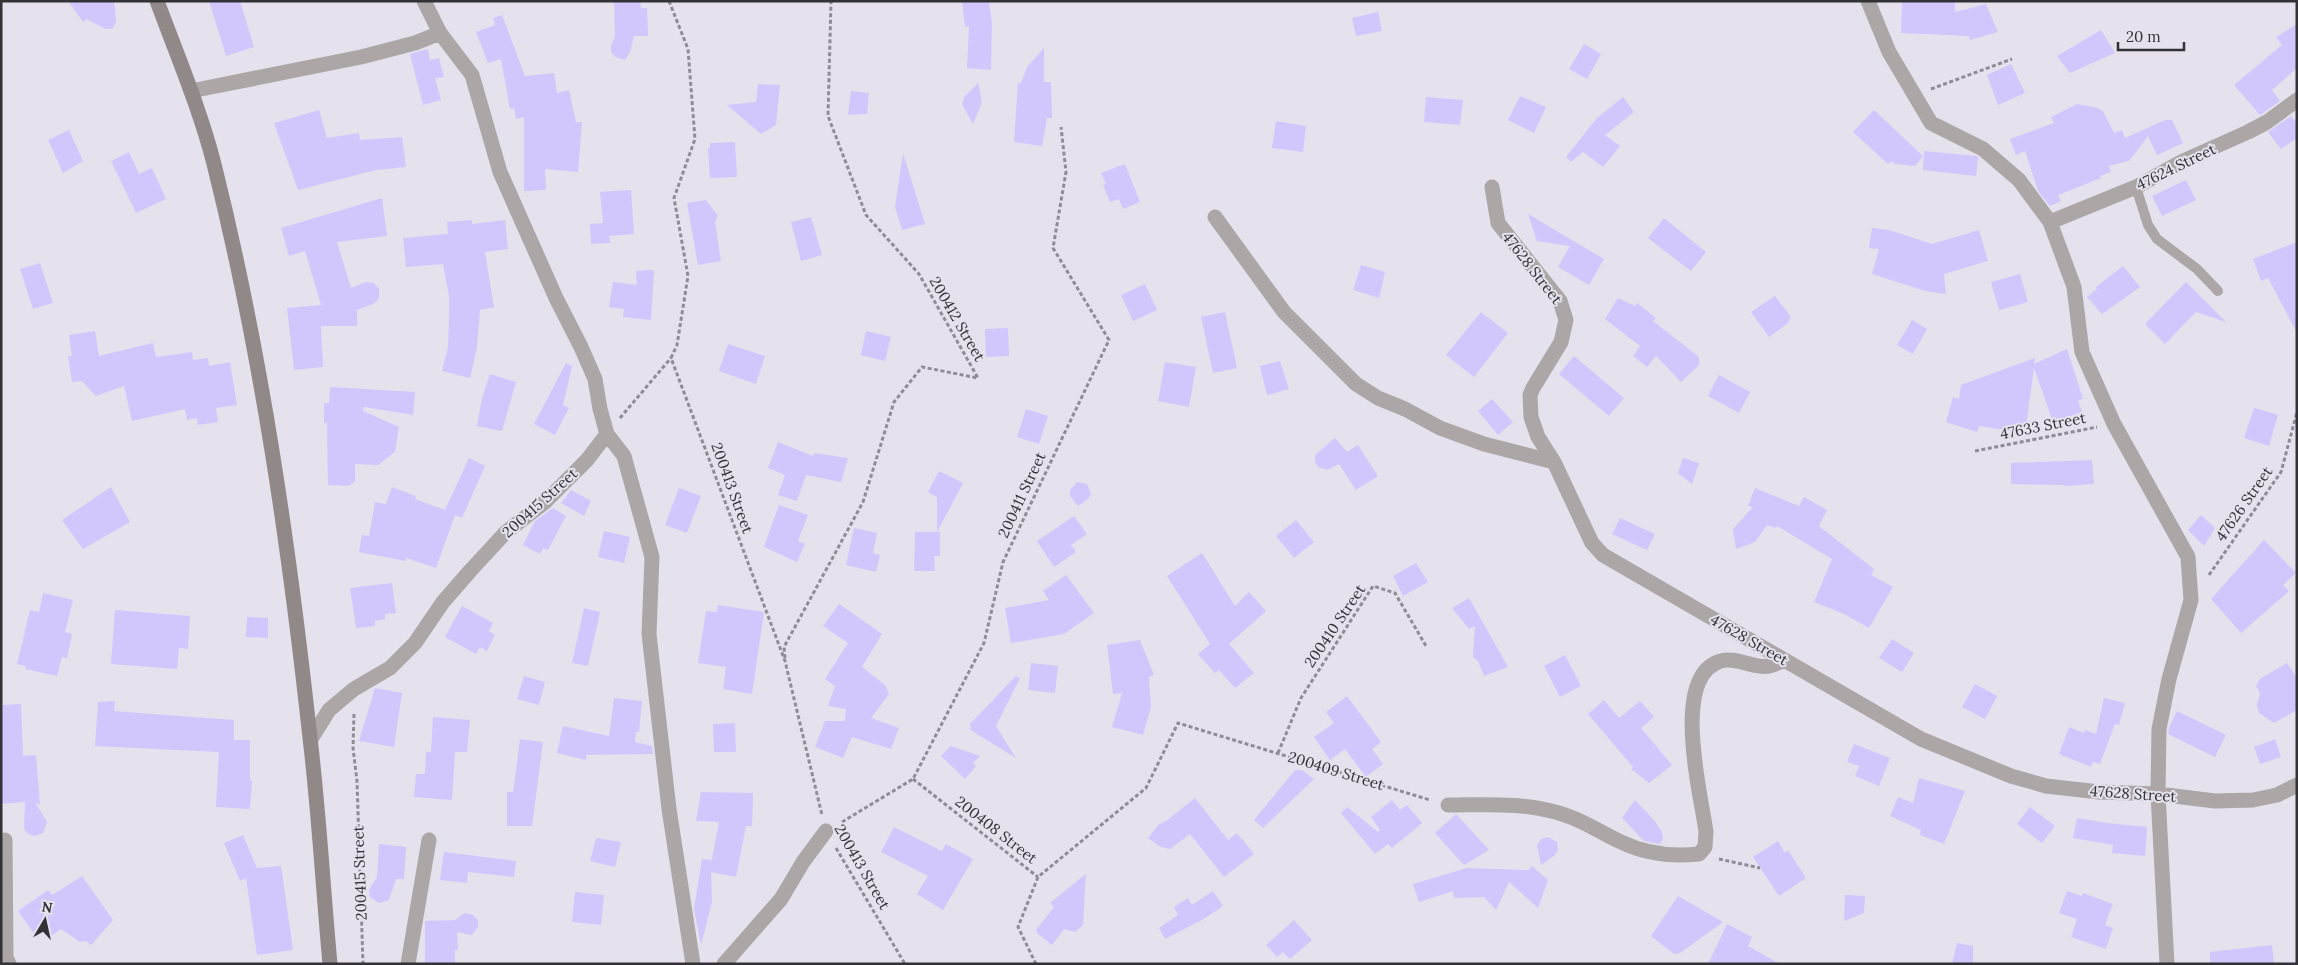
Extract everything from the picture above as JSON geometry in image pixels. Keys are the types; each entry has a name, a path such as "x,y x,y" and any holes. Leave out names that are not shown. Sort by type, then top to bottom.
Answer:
{"street":[{"path":"157,1 191,91 214,162 250,331 282,508 311,739 330,964"},
{"path":"424,1 440,33 472,75 500,172 556,298 595,379 607,434 624,456 652,557 649,634 669,809 693,964"},
{"path":"1868,1 1889,52 1930,123 1983,149 2019,180 2050,222 2074,287 2082,352 2114,424 2188,557 2191,600 2169,678 2158,729 2158,794 2167,964"},
{"path":"191,91 360,57 415,43 440,33"},
{"name":"47624 Street","path":"2050,222 2136,187 2183,161 2248,132 2267,122 2297,100"},
{"name":"47628 Street","path":"1492,188 1498,223 1560,301 1566,320 1562,342 1530,395 1531,417 1538,437 1554,462 1592,543 1603,555 1921,738 2011,776 2046,786 2099,792 2158,794 2215,801 2253,800 2277,795 2297,785"},
{"path":"1215,217 1284,312 1356,384 1378,398 1405,409 1440,428 1484,444 1554,462"},
{"name":"200415 Street","path":"354,689 390,668 415,643 443,602 470,571 506,532 545,502 580,467 607,434"},
{"path":"1448,805 1532,807 1580,820 1621,842 1649,852 1680,856 1699,854 1705,847 1706,832 1691,728 1693,701 1698,683 1714,664 1720,661 1728,659 1760,667 1785,660"},
{"path":"311,739 329,710 354,689"},
{"path":"724,964 781,898 803,862 826,831"},
{"path":"5,840 6,957 9,964"},
{"path":"408,964 429,840"}],"lane":[{"path":"2136,187 2148,225 2157,239 2197,269 2218,291"}],"path":[{"path":"607,434 671,358 677,345 688,276 674,198 695,139 688,49 669,1"},
{"name":"200412 Street","path":"785,661 784,647 863,502 894,402 922,367 978,378 919,274 866,215 828,116 831,1"},
{"path":"1914,95 2012,58"},
{"name":"200411 Street","path":"913,779 984,643 1003,562 1109,340 1053,248 1066,172 1061,127"},
{"name":"200413 Street","path":"671,358 785,661 826,831 905,964"},
{"name":"47626 Street","path":"2191,600 2281,472 2297,412"},
{"name":"47633 Street","path":"1976,451 2114,424"},
{"name":"200410 Street","path":"1278,753 1301,698 1373,586 1395,593 1426,646"},
{"name":"200415 Street","path":"354,689 352,748 356,781 363,964"},
{"name":"200409 Street","path":"1038,877 1146,788 1178,723 1448,805"},
{"path":"826,831 913,779"},
{"name":"200408 Street","path":"913,779 1038,877 1018,927 1036,964"},
{"path":"1699,854 1760,868"}],"building":[{"path":"68,1 114,1 116,22 112,29 105,29 87,19 83,22"},
{"path":"209,1 240,1 254,47 226,56"},
{"path":"614,1 640,1 641,8 647,8 648,36 634,36 630,52 625,60 615,57 611,52 611,45 615,37"},
{"path":"962,1 989,1 992,23 991,70 967,68 969,26 965,27"},
{"path":"1902,1 1955,1 1955,12 1986,4 1998,32 1970,40 1969,36 1901,33"},
{"path":"1378,12 1382,31 1356,36 1352,18"},
{"path":"502,15 525,76 554,73 557,93 569,90 576,122 582,122 578,172 545,169 546,190 524,191 524,117 516,119 514,108 510,109 501,59 488,63 476,32 495,25 493,18"},
{"path":"2297,24 2297,68 2272,90 2280,101 2260,115 2234,85 2282,45 2276,37"},
{"path":"2101,30 2115,53 2070,73 2057,56"},
{"path":"1584,44 1601,54 1587,79 1569,69"},
{"path":"1044,48 1044,82 1051,82 1052,118 1047,118 1042,146 1014,142 1018,83 1021,83 1027,67"},
{"path":"428,49 430,60 439,58 444,77 435,78 441,100 423,105 410,54"},
{"path":"2011,64 2025,93 1998,105 1987,75"},
{"path":"978,83 982,102 973,124 962,104 965,96"},
{"path":"758,84 780,85 776,125 761,134 727,105 756,102"},
{"path":"851,91 869,93 867,114 848,115"},
{"path":"1520,96 1546,107 1534,133 1508,120"},
{"path":"1426,97 1463,100 1460,125 1424,122"},
{"path":"1623,97 1634,112 1605,135 1620,146 1603,167 1583,152 1571,162 1566,157 1596,119"},
{"path":"2077,104 2098,108 2103,111 2114,133 2122,130 2125,138 2165,120 2172,120 2183,143 2157,155 2148,136 2129,161 2109,166 2111,172 2100,176 2101,178 2058,195 2061,201 2050,206 2038,191 2025,151 2016,155 2010,139 2054,123 2051,117"},
{"path":"319,110 327,138 359,133 360,140 402,137 406,167 376,170 298,190 274,123"},
{"path":"1874,110 1923,156 1915,166 1895,164 1891,161 1888,164 1853,132"},
{"path":"2291,116 2297,123 2297,138 2281,149 2268,132"},
{"path":"1276,121 1306,126 1303,152 1272,148"},
{"path":"69,130 83,161 63,173 48,140"},
{"path":"735,142 737,177 710,178 708,148 710,148 710,143"},
{"path":"1924,151 1976,156 1978,157 1976,176 1923,170"},
{"path":"129,152 139,174 152,168 166,199 136,213 111,161"},
{"path":"903,153 925,224 902,230 895,207"},
{"path":"1125,164 1140,202 1123,209 1119,199 1110,202 1103,185 1106,184 1101,173"},
{"path":"2186,180 2196,200 2162,216 2152,196"},
{"path":"631,190 634,234 609,236 610,243 591,244 590,224 603,223 600,192"},
{"path":"382,198 387,236 337,242 351,288 366,282 374,283 379,289 379,299 373,304 357,310 357,326 321,326 323,367 294,370 287,308 321,305 305,251 289,256 281,228"},
{"path":"706,200 718,216 715,222 721,261 698,265 687,203"},
{"path":"1528,214 1604,259 1589,285 1558,267 1570,246 1537,241"},
{"path":"811,217 822,255 801,261 791,222"},
{"path":"1664,218 1706,252 1691,271 1648,238"},
{"path":"472,220 472,224 505,220 508,249 485,252 494,307 480,310 477,347 470,378 442,371 448,347 449,318 449,296 443,264 406,267 403,238 448,234 447,222"},
{"path":"1872,228 1889,230 1932,244 1979,230 1988,261 1944,274 1946,294 1925,291 1872,274 1879,249 1869,248"},
{"path":"2297,242 2297,333 2268,278 2261,281 2253,259"},
{"path":"40,263 53,303 33,309 20,269"},
{"path":"1361,265 1385,272 1379,298 1353,290"},
{"path":"2123,266 2140,287 2102,314 2087,297 2097,289 2096,287"},
{"path":"654,270 651,320 623,317 624,309 609,307 613,282 637,285 636,271"},
{"path":"2020,274 2028,302 1999,310 1991,282"},
{"path":"2186,282 2226,322 2196,312 2165,344 2145,324"},
{"path":"1145,284 1157,310 1133,321 1121,295"},
{"path":"1775,296 1791,317 1787,324 1769,337 1751,312"},
{"path":"1618,298 1635,306 1637,303 1656,318 1653,321 1699,357 1699,365 1681,382 1656,356 1647,367 1633,356 1640,346 1605,319"},
{"path":"1225,312 1237,368 1213,373 1201,317"},
{"path":"1481,312 1508,333 1474,377 1446,355"},
{"path":"1912,320 1927,329 1913,354 1897,345"},
{"path":"1008,328 1009,356 986,357 985,329"},
{"path":"95,331 99,356 153,343 156,357 192,352 193,360 208,358 209,366 230,362 237,405 216,408 218,422 198,425 197,418 187,420 185,409 132,421 124,386 96,396 82,381 72,382 68,356 72,356 69,335"},
{"path":"866,331 891,337 885,361 861,355"},
{"path":"728,344 765,356 756,384 719,371"},
{"path":"2067,349 2083,399 2078,400 2082,412 2053,422 2034,368 2025,433 1979,426 1977,432 1946,422 1953,397 1959,399 1961,385 2035,358 2034,364"},
{"path":"1574,356 1624,398 1609,416 1559,374"},
{"path":"1280,361 1289,389 1267,395 1260,366"},
{"path":"1165,362 1196,367 1189,407 1158,401"},
{"path":"566,363 572,366 563,405 569,408 555,435 534,424"},
{"path":"490,374 516,382 502,431 477,426 482,398"},
{"path":"1719,375 1750,392 1739,413 1708,396"},
{"path":"330,387 415,392 413,415 364,407 363,411 399,427 395,452 378,465 355,464 355,481 349,486 328,485 327,423 324,423 324,403 329,403"},
{"path":"1492,399 1513,422 1498,435 1478,411"},
{"path":"2254,408 2278,415 2269,446 2244,438"},
{"path":"1026,409 1048,416 1039,444 1017,437"},
{"path":"1335,438 1347,452 1358,445 1378,476 1356,490 1339,464 1327,470 1318,467 1315,462 1315,455"},
{"path":"778,442 813,456 814,453 848,458 841,482 806,475 797,501 778,495 785,475 768,468"},
{"path":"469,458 485,466 462,518 455,515 436,568 406,558 406,561 359,552 362,535 369,536 375,502 386,504 392,487 416,496 415,499 445,510"},
{"path":"1683,458 1699,463 1692,484 1678,473"},
{"path":"2092,460 2094,484 2065,486 2011,484 2011,463"},
{"path":"939,471 963,483 937,532 937,497 928,492"},
{"path":"1077,482 1087,484 1091,494 1088,499 1078,506 1070,496 1070,490"},
{"path":"111,487 130,522 83,549 62,520"},
{"path":"679,488 701,496 687,533 665,525"},
{"path":"1755,488 1799,506 1804,497 1827,510 1819,526 1874,569 1871,575 1893,587 1869,628 1844,614 1814,602 1832,559 1777,526 1776,528 1767,525 1755,542 1736,549 1733,529 1753,507 1748,506"},
{"path":"571,490 591,501 584,516 561,503"},
{"path":"779,505 808,515 798,541 805,544 797,562 764,547"},
{"path":"553,508 566,516 548,550 543,548 540,554 523,545 535,521"},
{"path":"2201,515 2215,528 2204,546 2188,530"},
{"path":"1074,516 1087,534 1071,545 1076,552 1054,567 1037,541"},
{"path":"1620,518 1655,534 1647,550 1612,534"},
{"path":"1296,520 1314,542 1294,558 1276,536"},
{"path":"854,528 877,533 873,553 880,555 876,572 846,565"},
{"path":"604,531 630,537 624,563 598,557"},
{"path":"915,532 940,532 940,556 934,556 935,571 914,571"},
{"path":"2264,540 2296,573 2283,585 2289,591 2241,633 2211,599"},
{"path":"1202,553 1235,606 1249,592 1266,611 1229,644 1254,673 1235,688 1219,670 1215,673 1198,654 1210,644 1167,576"},
{"path":"1416,563 1428,582 1403,596 1393,576"},
{"path":"1066,575 1094,613 1064,634 1011,643 1005,608 1049,600 1043,591"},
{"path":"392,583 396,613 385,614 385,619 375,621 375,626 356,628 350,588"},
{"path":"43,593 73,600 65,632 72,634 67,658 62,657 57,676 25,669 26,666 17,664 30,610 39,612"},
{"path":"1469,598 1508,667 1484,676 1478,661 1473,657 1475,626 1469,629 1452,608"},
{"path":"839,604 882,634 862,667 885,685 889,694 871,718 899,728 891,749 852,737 843,758 815,747 825,721 845,721 846,709 828,706 835,686 825,679 848,643 823,626"},
{"path":"718,605 764,612 752,694 723,689 726,667 698,663 706,611 717,612"},
{"path":"462,606 493,623 489,631 495,635 487,651 480,647 476,654 445,637"},
{"path":"584,608 600,612 588,666 572,663"},
{"path":"115,610 190,616 188,649 179,648 177,669 111,664"},
{"path":"247,617 268,618 268,638 246,637"},
{"path":"1892,639 1914,653 1902,672 1879,658"},
{"path":"1140,640 1154,675 1149,677 1151,707 1143,735 1112,727 1122,693 1113,694 1107,645"},
{"path":"1565,655 1581,686 1560,697 1544,666"},
{"path":"1031,663 1058,666 1055,693 1028,690"},
{"path":"2287,663 2297,678 2297,710 2274,723 2259,713 2257,705 2260,693 2256,686 2260,679"},
{"path":"524,676 545,682 539,705 517,699"},
{"path":"1016,676 1020,678 996,726 1016,758 969,729 971,727 969,725"},
{"path":"1975,684 1997,696 1985,719 1962,707"},
{"path":"375,688 402,693 394,747 359,741"},
{"path":"1347,696 1381,742 1372,749 1383,764 1366,777 1345,749 1330,760 1314,737 1334,723 1326,712"},
{"path":"614,698 642,701 639,732 636,732 635,742 652,746 653,754 586,755 586,760 557,753 563,726 609,736"},
{"path":"2104,698 2125,703 2119,725 2115,724 2100,764 2093,762 2091,767 2059,754 2069,727 2084,733 2085,730 2096,734"},
{"path":"1604,700 1619,718 1640,701 1654,717 1641,728 1672,765 1649,783 1631,769 1633,767 1588,714"},
{"path":"115,701 114,711 234,720 234,740 250,740 250,781 252,781 250,809 216,807 219,752 95,746 98,702"},
{"path":"21,704 23,756 36,755 40,805 35,802 47,822 43,833 35,836 28,834 24,829 25,802 1,804 1,705"},
{"path":"2177,711 2226,735 2215,757 2168,734"},
{"path":"433,717 470,720 467,752 455,752 452,800 414,797 416,774 425,774 426,752 431,752"},
{"path":"735,723 736,752 714,752 713,724"},
{"path":"520,739 543,742 532,826 507,826 507,792 513,792"},
{"path":"2275,739 2281,757 2260,764 2254,747"},
{"path":"1854,744 1890,758 1879,786 1855,776 1859,766 1847,762"},
{"path":"951,746 980,756 973,763 976,766 965,779 941,756"},
{"path":"1295,770 1302,770 1314,779 1263,828 1254,820"},
{"path":"1919,778 1965,791 1944,844 1920,835 1921,830 1890,816 1898,797 1913,803"},
{"path":"701,792 753,793 752,826 746,826 736,877 711,872 712,902 701,945 694,909 702,859 711,860 711,864 719,822 696,821"},
{"path":"1195,798 1228,840 1237,833 1254,854 1224,877 1190,834 1170,849 1161,847 1148,838 1158,825"},
{"path":"1392,800 1400,810 1407,805 1422,823 1392,848 1388,844 1375,854 1341,813 1347,807 1378,832 1380,830 1371,817"},
{"path":"1635,800 1654,820 1662,832 1663,838 1660,844 1644,841 1622,818"},
{"path":"2030,807 2055,826 2042,843 2017,824"},
{"path":"1456,814 1489,850 1464,865 1435,833"},
{"path":"2077,818 2147,827 2145,856 2112,853 2113,845 2073,838"},
{"path":"894,827 942,851 946,844 973,859 943,910 917,894 928,876 881,852"},
{"path":"243,835 257,868 281,866 293,950 257,955 246,878 240,881 224,843"},
{"path":"1548,837 1557,842 1558,849 1555,855 1541,865 1537,845 1541,839"},
{"path":"596,838 621,842 615,867 590,861"},
{"path":"1778,841 1785,853 1788,850 1806,878 1779,896 1753,857"},
{"path":"379,844 406,847 404,879 396,879 389,900 379,903 370,897 369,890 377,877"},
{"path":"444,852 516,861 514,877 468,872 467,883 440,880"},
{"path":"1532,866 1548,880 1538,908 1509,882 1496,910 1484,897 1454,898 1453,891 1419,902 1413,884 1467,868 1529,870"},
{"path":"1086,874 1083,925 1075,932 1064,929 1052,945 1037,933 1036,930 1054,907 1050,903"},
{"path":"82,876 113,920 91,945 86,941 80,942 61,929 50,937 46,931 37,938 18,911 48,890 52,895"},
{"path":"1213,891 1223,906 1202,920 1165,939 1159,928 1178,915 1174,907 1188,898 1192,905"},
{"path":"2067,891 2082,896 2083,893 2113,904 2105,925 2113,928 2106,949 2071,937 2077,919 2059,913"},
{"path":"575,892 604,895 601,925 572,922"},
{"path":"1845,895 1865,896 1864,913 1844,921"},
{"path":"1678,896 1723,922 1680,953 1674,954 1651,936"},
{"path":"465,913 473,915 478,920 478,927 472,935 457,932 458,950 455,950 455,964 425,964 425,921 455,920"},
{"path":"1294,920 1312,940 1290,959 1283,952 1277,957 1266,945"},
{"path":"1727,924 1752,937 1748,946 1780,964 1708,964"},
{"path":"1957,943 1973,946 1973,964 1952,964"},
{"path":"2272,945 2274,964 2210,964 2210,952"}]}
